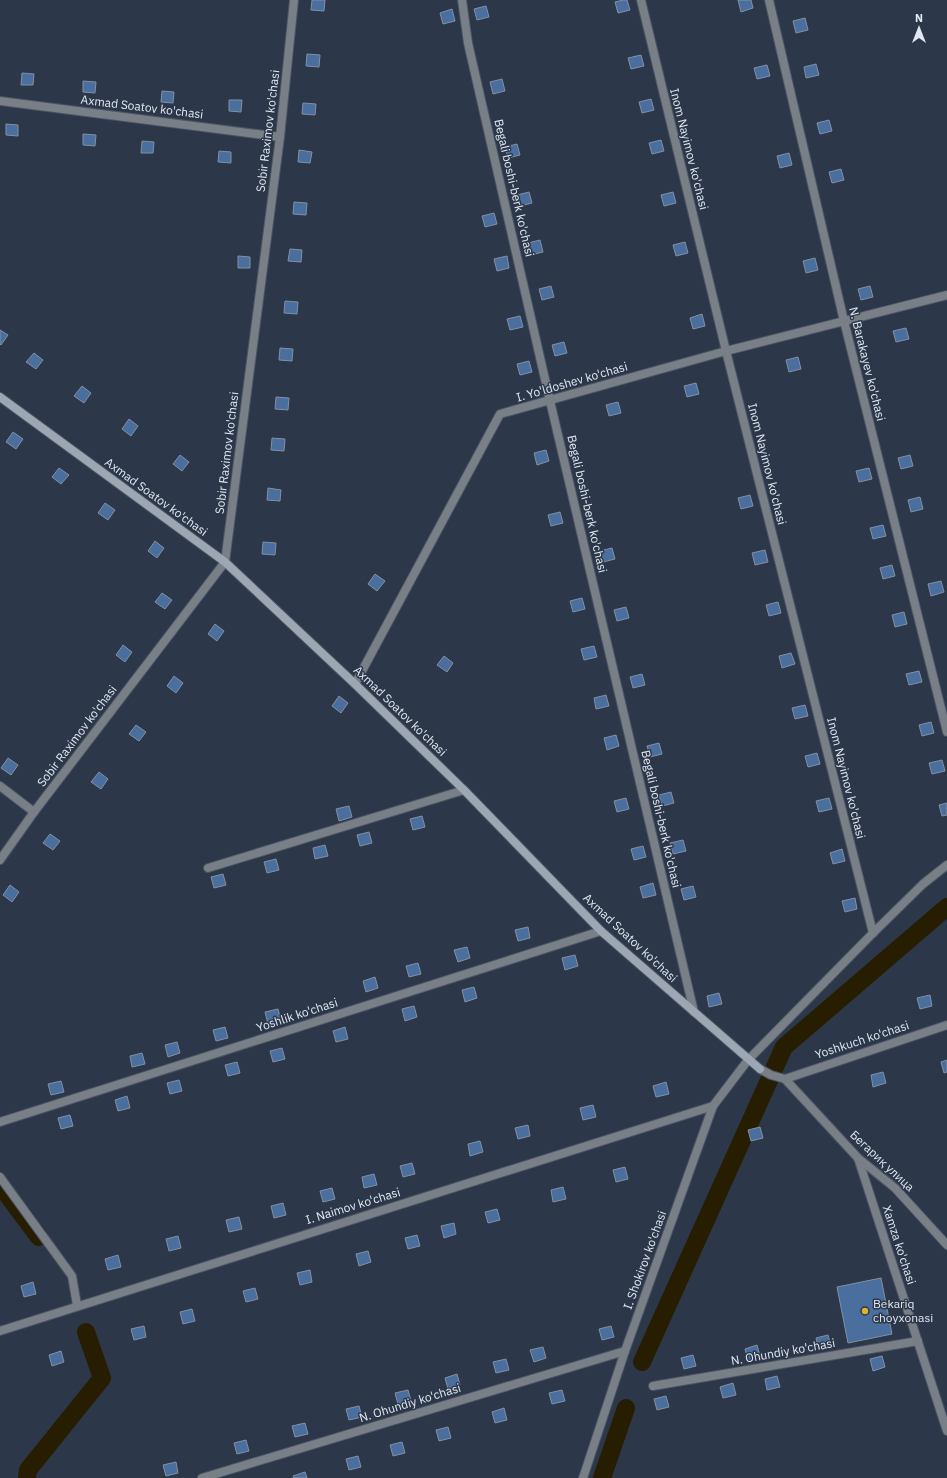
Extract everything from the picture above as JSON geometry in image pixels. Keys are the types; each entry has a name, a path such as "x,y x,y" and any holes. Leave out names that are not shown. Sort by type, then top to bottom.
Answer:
{"street":[{"name":"Sobir Raximov ko'chasi","path":"0,860 34,812 224,562 280,137 294,0"},
{"name":"Begali boshi-berk ko'chasi","path":"462,0 468,43 550,401 694,1012"},
{"name":"Inom Nayimov ko'chasi","path":"640,0 726,351 873,933"},
{"name":"N. Barakayev ko'chasi","path":"770,0 844,321 947,732"},
{"name":"Axmad Soatov ko'chasi","path":"0,101 280,137"},
{"name":"I. Yo'ldoshev ko'chasi","path":"355,684 500,414 726,351 947,296"},
{"name":"Axmad Soatov ko'chasi","path":"0,397 224,562 355,684 464,790 601,931 760,1070 785,1079"},
{"path":"0,786 34,812"},
{"path":"208,868 464,790"},
{"name":"I. Shokirov ko'chasi","path":"583,1478 625,1351 713,1106 748,1060 923,884 947,865"},
{"name":"Yoshlik ko'chasi","path":"0,1122 601,931"},
{"name":"Yoshkuch ko'chasi","path":"785,1079 947,1025"},
{"name":"Бегариқ улица","path":"785,1079 858,1158 895,1188 947,1245"},
{"name":"I. Naimov ko'chasi","path":"0,1330 713,1106"},
{"name":"Xamza ko'chasi","path":"858,1158 947,1431"},
{"path":"0,1177 72,1276 77,1305"},
{"name":"N. Ohundiy ko'chasi","path":"653,1386 918,1341"},
{"name":"N. Ohundiy ko'chasi","path":"202,1478 625,1351"}],"building":[{"path":"312,0 325,0 324,11 311,10"},
{"path":"627,0 630,10 618,13 615,2"},
{"path":"738,0 751,0 753,8 741,12"},
{"path":"486,6 489,17 477,20 474,9"},
{"path":"452,9 455,21 443,24 440,13"},
{"path":"805,18 808,30 796,33 793,21"},
{"path":"307,54 320,55 319,67 306,66"},
{"path":"641,55 644,66 631,69 628,58"},
{"path":"816,64 819,75 806,78 804,67"},
{"path":"767,65 770,76 757,79 754,68"},
{"path":"22,73 34,74 33,85 21,85"},
{"path":"502,79 505,91 493,94 490,82"},
{"path":"83,81 96,82 95,93 83,92"},
{"path":"162,91 174,92 173,103 161,102"},
{"path":"651,99 654,110 642,113 639,102"},
{"path":"229,100 242,100 241,112 229,111"},
{"path":"303,103 316,104 315,115 302,114"},
{"path":"829,120 832,131 820,134 817,123"},
{"path":"6,124 18,125 18,136 6,135"},
{"path":"83,134 96,135 95,146 83,145"},
{"path":"661,140 664,151 652,154 649,143"},
{"path":"142,141 154,142 153,153 141,153"},
{"path":"517,144 520,155 508,158 505,147"},
{"path":"299,150 312,152 310,163 298,162"},
{"path":"219,151 231,152 231,163 218,162"},
{"path":"789,153 792,165 780,168 777,156"},
{"path":"841,169 844,180 832,183 829,172"},
{"path":"529,192 532,203 520,206 517,195"},
{"path":"673,192 676,203 664,206 661,195"},
{"path":"294,202 307,203 306,215 293,214"},
{"path":"494,213 497,224 485,227 482,216"},
{"path":"540,240 543,252 531,255 528,243"},
{"path":"685,242 688,253 676,256 673,245"},
{"path":"290,249 302,250 301,262 288,261"},
{"path":"238,256 250,257 250,268 238,268"},
{"path":"507,256 509,268 497,271 494,259"},
{"path":"815,258 818,270 806,273 803,261"},
{"path":"551,286 554,297 542,300 539,289"},
{"path":"870,286 873,297 861,300 858,289"},
{"path":"285,301 298,302 297,314 284,313"},
{"path":"702,314 705,326 693,329 690,318"},
{"path":"520,316 523,327 510,330 507,319"},
{"path":"906,328 909,339 896,342 893,331"},
{"path":"0,330 8,335 1,345 0,344"},
{"path":"564,342 567,353 555,356 552,345"},
{"path":"280,348 293,349 292,361 279,360"},
{"path":"34,353 43,360 36,369 26,362"},
{"path":"798,357 801,369 789,372 786,360"},
{"path":"529,361 532,372 520,375 517,364"},
{"path":"696,383 699,394 687,397 684,386"},
{"path":"82,386 91,393 84,403 74,396"},
{"path":"276,397 289,398 288,410 275,409"},
{"path":"618,402 621,413 609,416 606,405"},
{"path":"129,419 138,426 131,436 122,429"},
{"path":"13,432 23,439 16,449 6,442"},
{"path":"272,438 285,439 284,451 271,450"},
{"path":"546,450 549,461 537,465 534,453"},
{"path":"180,455 189,462 182,471 173,464"},
{"path":"910,455 913,466 901,469 898,458"},
{"path":"59,468 69,475 61,484 52,477"},
{"path":"869,468 872,479 859,482 856,471"},
{"path":"268,488 281,490 280,501 267,500"},
{"path":"750,495 753,506 741,509 738,498"},
{"path":"920,497 923,509 911,512 908,500"},
{"path":"105,503 115,510 108,520 98,513"},
{"path":"560,512 563,523 551,526 548,515"},
{"path":"883,525 886,536 873,539 870,528"},
{"path":"155,541 164,548 157,558 148,551"},
{"path":"263,542 276,543 275,555 262,554"},
{"path":"612,548 615,559 603,562 600,551"},
{"path":"765,550 768,562 755,565 752,553"},
{"path":"892,565 895,576 883,579 880,568"},
{"path":"375,574 385,581 377,591 368,584"},
{"path":"941,581 944,592 931,596 928,584"},
{"path":"162,593 172,600 165,609 155,602"},
{"path":"582,598 585,609 573,612 570,601"},
{"path":"778,602 781,613 769,616 766,605"},
{"path":"626,607 629,618 617,621 614,610"},
{"path":"904,612 907,624 895,627 892,615"},
{"path":"215,624 224,631 217,641 208,634"},
{"path":"123,645 132,652 125,662 116,655"},
{"path":"594,646 597,657 584,660 581,649"},
{"path":"791,653 795,664 782,668 779,656"},
{"path":"444,656 453,663 447,672 437,665"},
{"path":"919,671 922,682 909,685 906,674"},
{"path":"642,674 645,685 633,688 630,677"},
{"path":"174,676 183,683 176,693 167,686"},
{"path":"606,695 609,706 596,709 594,698"},
{"path":"339,696 348,703 341,713 332,706"},
{"path":"805,705 808,716 795,719 792,708"},
{"path":"931,722 934,733 922,736 919,725"},
{"path":"136,725 146,732 139,741 129,734"},
{"path":"616,735 619,746 607,750 604,738"},
{"path":"659,743 662,754 650,757 647,746"},
{"path":"817,753 820,764 808,767 805,756"},
{"path":"8,758 18,765 11,775 1,768"},
{"path":"942,760 945,771 932,774 929,763"},
{"path":"99,772 108,779 101,789 91,782"},
{"path":"671,792 674,803 662,806 659,795"},
{"path":"626,798 629,809 617,812 614,801"},
{"path":"829,798 832,809 819,812 816,801"},
{"path":"947,803 947,815 942,816 939,805"},
{"path":"349,806 352,817 339,821 336,809"},
{"path":"422,816 425,827 413,830 410,819"},
{"path":"369,832 372,843 360,846 357,835"},
{"path":"50,834 60,841 53,850 43,843"},
{"path":"683,840 686,851 673,854 670,843"},
{"path":"325,845 328,856 315,859 313,848"},
{"path":"643,846 646,857 634,860 631,849"},
{"path":"842,849 845,861 833,864 830,853"},
{"path":"276,859 279,870 267,873 264,862"},
{"path":"223,874 226,885 214,888 211,877"},
{"path":"653,883 656,895 643,898 640,887"},
{"path":"10,885 19,892 12,902 3,895"},
{"path":"693,886 696,897 684,900 681,889"},
{"path":"855,898 857,909 845,912 842,901"},
{"path":"528,927 530,938 518,941 515,930"},
{"path":"467,947 470,958 458,962 454,950"},
{"path":"575,955 578,966 565,970 562,958"},
{"path":"418,963 421,974 409,977 406,966"},
{"path":"375,977 378,988 366,992 363,981"},
{"path":"474,987 477,998 465,1002 462,990"},
{"path":"719,993 722,1004 709,1007 707,996"},
{"path":"930,995 932,1006 920,1009 917,998"},
{"path":"414,1006 417,1017 405,1021 402,1009"},
{"path":"278,1009 281,1021 268,1024 265,1012"},
{"path":"225,1027 228,1038 216,1041 213,1030"},
{"path":"345,1027 348,1039 336,1042 333,1031"},
{"path":"177,1042 180,1053 168,1057 165,1045"},
{"path":"282,1048 285,1059 273,1062 270,1051"},
{"path":"142,1053 145,1064 132,1067 130,1056"},
{"path":"947,1060 947,1072 944,1073 941,1062"},
{"path":"237,1062 240,1073 228,1076 225,1065"},
{"path":"883,1072 886,1083 873,1087 871,1075"},
{"path":"179,1080 182,1091 170,1094 167,1083"},
{"path":"61,1081 64,1092 51,1095 48,1084"},
{"path":"666,1082 669,1094 656,1097 653,1086"},
{"path":"127,1096 130,1108 118,1111 115,1100"},
{"path":"593,1105 596,1117 583,1120 580,1108"},
{"path":"70,1115 73,1126 61,1129 58,1118"},
{"path":"528,1125 530,1136 518,1139 515,1128"},
{"path":"760,1127 763,1138 751,1141 748,1130"},
{"path":"480,1141 483,1152 470,1156 468,1144"},
{"path":"412,1163 415,1174 403,1177 400,1166"},
{"path":"625,1167 628,1179 616,1182 613,1170"},
{"path":"374,1174 377,1185 364,1188 362,1177"},
{"path":"563,1187 566,1199 553,1202 551,1190"},
{"path":"332,1188 335,1199 323,1202 320,1191"},
{"path":"283,1203 286,1215 274,1218 271,1206"},
{"path":"497,1209 500,1220 488,1223 485,1212"},
{"path":"239,1217 242,1229 229,1232 226,1220"},
{"path":"454,1223 456,1234 444,1238 441,1226"},
{"path":"417,1235 420,1246 408,1249 405,1238"},
{"path":"178,1236 181,1248 169,1251 166,1239"},
{"path":"368,1251 371,1262 359,1266 356,1254"},
{"path":"118,1255 121,1267 108,1270 105,1259"},
{"path":"310,1270 312,1282 300,1285 297,1273"},
{"name":"Bekariq choyxonasi","path":"881,1278 892,1334 848,1343 837,1287"},
{"path":"33,1282 36,1294 24,1297 21,1286"},
{"path":"255,1288 258,1299 246,1302 243,1291"},
{"path":"192,1309 195,1321 183,1324 180,1312"},
{"path":"144,1326 146,1337 134,1340 131,1329"},
{"path":"611,1326 614,1337 602,1340 599,1329"},
{"path":"828,1335 831,1346 819,1349 816,1338"},
{"path":"757,1345 760,1356 748,1360 745,1349"},
{"path":"543,1347 546,1358 534,1362 530,1350"},
{"path":"61,1351 64,1362 52,1366 49,1355"},
{"path":"693,1355 696,1366 684,1369 681,1358"},
{"path":"882,1356 885,1367 873,1371 870,1359"},
{"path":"506,1359 509,1370 496,1373 493,1362"},
{"path":"457,1374 460,1385 448,1389 445,1378"},
{"path":"777,1376 780,1387 767,1390 765,1379"},
{"path":"733,1383 736,1395 723,1398 720,1387"},
{"path":"408,1390 411,1401 398,1404 395,1393"},
{"path":"562,1390 565,1401 552,1404 549,1393"},
{"path":"666,1396 669,1407 657,1410 654,1399"},
{"path":"359,1406 362,1417 349,1420 346,1409"},
{"path":"504,1408 507,1420 495,1423 492,1412"},
{"path":"305,1423 308,1434 295,1437 292,1426"},
{"path":"448,1427 451,1438 439,1441 436,1430"},
{"path":"246,1440 249,1451 237,1454 234,1443"},
{"path":"402,1442 405,1453 393,1456 390,1445"},
{"path":"358,1456 361,1467 349,1470 346,1459"},
{"path":"176,1462 178,1473 166,1476 163,1465"},
{"path":"305,1472 307,1478 294,1478 293,1476"}],"waterway":[{"path":"642,1362 784,1047 947,907"},
{"path":"0,1185 39,1237"},
{"path":"27,1478 28,1470 102,1378 86,1332"},
{"path":"602,1478 626,1408"}],"place":[{"name":"Bekariq choyxonasi","path":"865,1311"}]}
